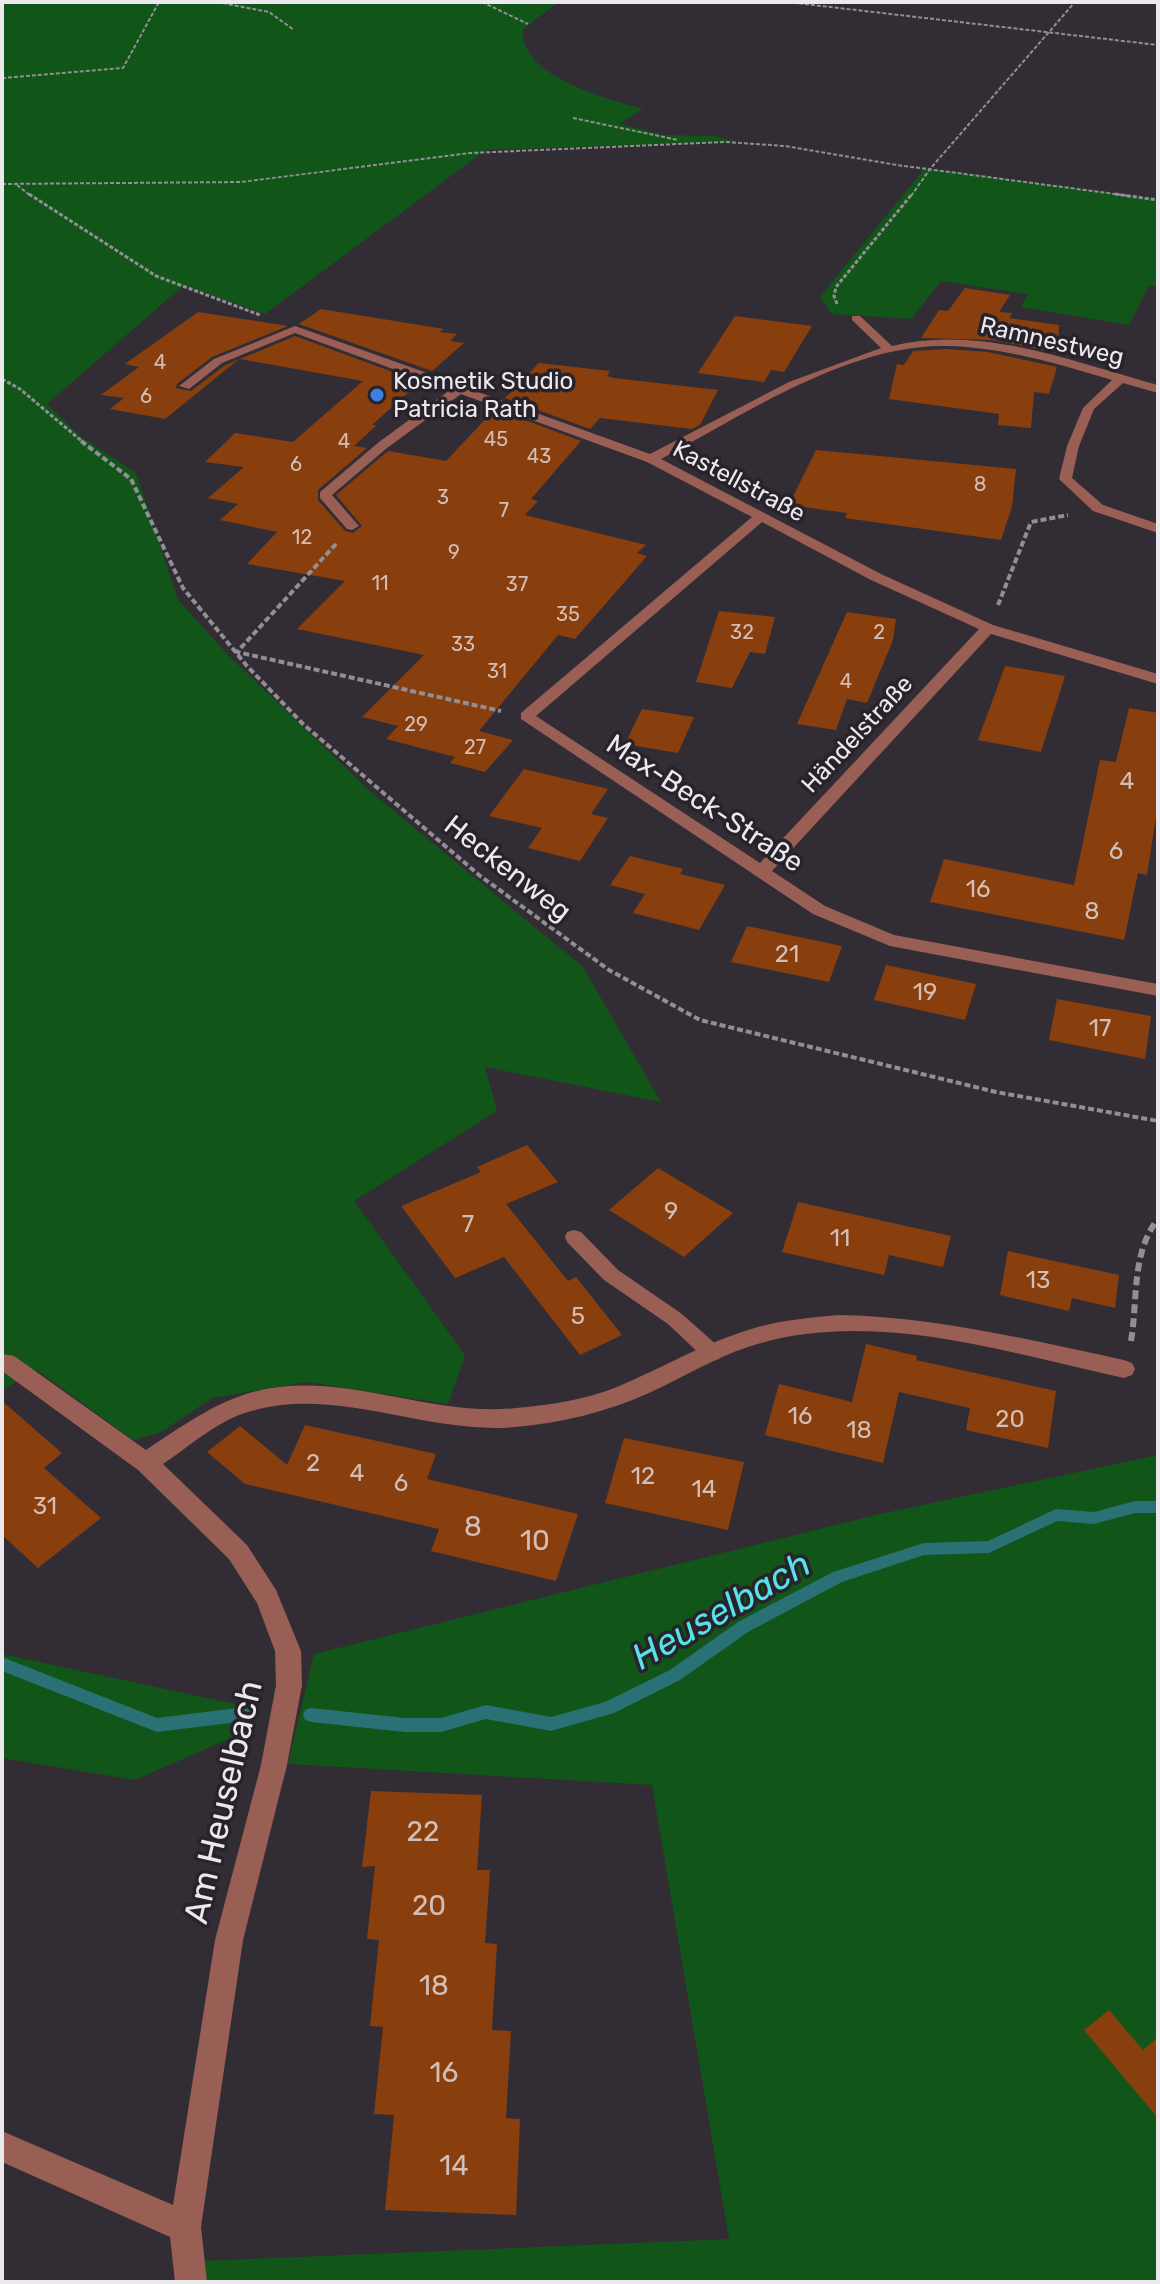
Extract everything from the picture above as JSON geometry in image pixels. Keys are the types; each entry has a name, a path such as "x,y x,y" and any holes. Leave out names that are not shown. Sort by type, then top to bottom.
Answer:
{"street":[{"path":"856,318 888,348"},
{"path":"185,386 218,361 295,329"},
{"name":"Kastellstraße","path":"295,329 462,387 651,459 876,577 988,628 1158,679"},
{"name":"Ramnestweg","path":"651,459 812,377 888,348 919,343 977,344 1008,349 1158,389"},
{"path":"1120,379 1089,408 1073,446 1065,479 1098,508 1158,529"},
{"path":"352,526 325,495 383,445 462,387"},
{"path":"526,716 759,518"},
{"name":"Händelstraße","path":"761,873 988,628"},
{"name":"Max-Beck-Straße","path":"526,716 819,910 890,940 1158,990"},
{"path":"146,1463 234,1409 284,1394 323,1395 442,1417 505,1419 565,1412 623,1395 748,1338 805,1325 878,1324 935,1330 1124,1369"},
{"name":"Am Heuselbach","path":"6,1362 146,1463 238,1552 267,1598 288,1651 289,1685 274,1765 229,1940 185,2227 191,2282"},
{"path":"2,2146 185,2227"}],"lane":[{"path":"574,1237 611,1275 675,1319 712,1353"}],"path":[{"path":"2,78 123,68 159,2"},
{"path":"217,2 258,8 285,19 294,30"},
{"path":"482,2 528,24"},
{"path":"787,2 1158,45"},
{"path":"856,318 835,302 836,287 889,225 930,169 1075,2"},
{"path":"573,118 688,143"},
{"path":"2,184 241,182 471,153 688,143 785,146 1158,200"},
{"path":"16,184 45,207 91,232 156,276 295,329"},
{"name":"Heckenweg","path":"2,379 20,389 131,479 183,588 303,724 479,875 609,970 700,1020 996,1092 1158,1121"},
{"path":"988,628 1031,522 1098,508"},
{"path":"352,526 237,652 526,716"},
{"path":"1136,1319 1141,1245 1158,1219"}],"green space":[{"path":"2,2 559,2 523,29 526,46 535,60 550,73 589,92 643,109 619,124 665,135 714,136 739,142 486,150 265,314 184,285 47,404 80,436 136,473 178,600 228,655 372,793 583,967 661,1102 485,1067 497,1111 354,1201 465,1355 448,1404 307,1382 212,1398 161,1432 133,1440 37,1370 2,1390"},
{"path":"925,168 1158,199 1158,286 1149,285 1129,325 1021,307 1028,294 941,281 911,319 832,314 820,297"},
{"path":"1158,1455 1158,2282 205,2282 201,2261 729,2239 652,1785 288,1764 314,1654 880,1514"},
{"path":"2,1654 240,1705 242,1733 135,1780 2,1758"}],"building":[{"path":"965,288 1010,295 999,312 1012,313 1009,318 1059,325 1058,353 993,340 921,338 939,310 948,311"},
{"path":"321,309 444,329 440,332 457,334 450,341 464,343 432,371 299,324"},
{"path":"198,312 288,326 212,357 176,388 191,391 224,366 239,359 165,419 110,409 124,398 101,395 139,367 125,364"},
{"path":"735,316 812,326 784,372 771,370 764,382 698,373"},
{"path":"295,336 420,382 372,425 377,425 354,446 367,448 318,490 318,500 345,531 353,533 362,526 336,495 388,451 446,461 495,409 581,441 531,499 538,501 525,515 646,545 637,553 647,556 575,639 558,635 479,731 513,740 485,772 450,763 455,757 386,739 398,726 362,717 424,655 297,629 345,581 247,564 277,532 220,520 238,504 208,498 244,467 205,462 235,433 293,442 363,381 240,359"},
{"path":"946,349 988,352 1057,367 1049,394 1034,392 1031,428 998,425 999,414 889,399 897,364 904,365 913,351"},
{"path":"539,363 610,371 607,376 614,378 718,390 700,425 692,429 600,418 590,429 505,398"},
{"path":"816,450 1016,469 1012,507 1001,540 845,518 847,513 789,505"},
{"path":"719,611 775,617 765,654 750,652 732,688 696,682"},
{"path":"847,612 896,619 893,640 867,703 847,699 836,730 797,724"},
{"path":"1005,666 1065,676 1041,752 978,740"},
{"path":"1129,708 1158,713 1158,804 1147,875 1138,873 1124,940 930,902 944,859 1074,885 1100,760 1116,762"},
{"path":"642,709 694,717 678,753 625,744"},
{"path":"524,769 608,789 591,814 608,818 580,861 528,848 542,828 489,816"},
{"path":"630,856 683,869 680,874 725,885 699,930 633,913 645,894 610,885"},
{"path":"747,926 842,946 829,982 731,962"},
{"path":"886,965 976,984 965,1020 874,1000"},
{"path":"1057,999 1151,1016 1145,1059 1049,1040"},
{"path":"527,1145 558,1182 506,1204 568,1281 576,1277 622,1335 580,1355 504,1257 455,1278 401,1206 481,1172 477,1167"},
{"path":"658,1168 733,1213 684,1257 609,1210"},
{"path":"798,1202 951,1236 943,1267 889,1255 884,1275 782,1252"},
{"path":"1008,1251 1119,1275 1115,1308 1072,1298 1069,1311 1000,1295"},
{"path":"866,1344 917,1356 916,1360 1056,1391 1048,1448 966,1430 970,1408 899,1392 883,1463 765,1435 779,1384 852,1402"},
{"path":"2,1401 62,1453 44,1468 101,1518 38,1568 2,1535"},
{"path":"305,1425 436,1454 427,1479 578,1514 556,1581 431,1551 439,1529 245,1484 207,1452 240,1426 287,1465"},
{"path":"624,1438 744,1462 728,1530 605,1503"},
{"path":"371,1791 482,1795 477,1870 490,1870 485,1943 497,1944 492,2030 511,2031 506,2118 520,2119 516,2215 385,2210 394,2115 374,2114 383,2027 370,2026 379,1940 367,1939 375,1866 362,1867"},
{"path":"1109,2010 1143,2050 1158,2037 1158,2118 1084,2030"}],"waterway":[{"name":"Heuselbach","path":"311,1715 405,1725 441,1725 486,1712 551,1724 608,1708 675,1675 743,1627 838,1577 924,1549 989,1547 1056,1515 1094,1518 1135,1507 1158,1507"},
{"name":"Heuselbach","path":"2,1664 157,1725 246,1714"}],"place":[{"name":"Kosmetik Studio Patricia Rath","path":"377,395"}]}
